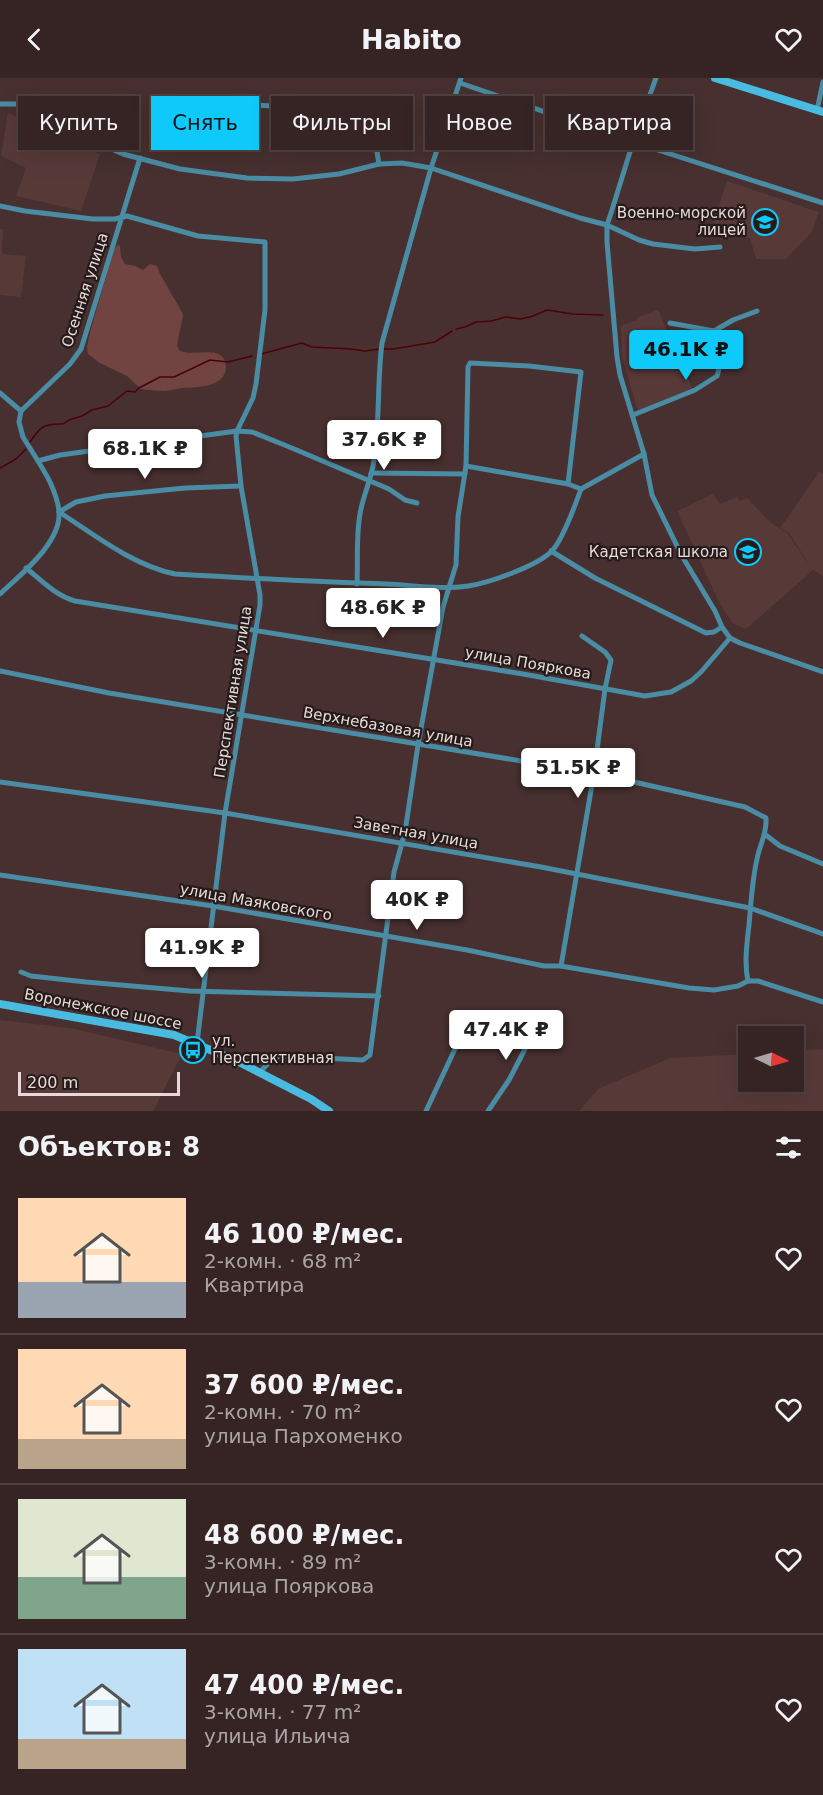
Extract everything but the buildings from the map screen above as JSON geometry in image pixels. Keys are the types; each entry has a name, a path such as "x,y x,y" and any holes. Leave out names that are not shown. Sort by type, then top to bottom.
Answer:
{"main road":[{"path":"715,78 820,111"},
{"name":"Воронежское шоссе","path":"0,1004 174,1035 260,1072 311,1099 328,1111"}],"street":[{"path":"650,96 656,78"},
{"path":"357,584 358,524 371,473 378,429 382,343 431,168 461,80 545,110"},
{"path":"820,111 823,81"},
{"path":"0,104 24,104 73,132 123,154 206,173 247,178 293,179 326,176 379,164 431,168 607,225 653,244 688,249 720,247"},
{"path":"259,105 362,112 372,121 379,164"},
{"path":"630,150 607,225 617,357 620,375 644,454 652,495 687,565 730,638 823,672"},
{"path":"658,150 823,203"},
{"name":"Осенняя улица","path":"21,411 70,364 81,349 140,159"},
{"path":"0,206 93,219 132,217 198,236 265,242 265,310 256,384 253,398 237,431"},
{"path":"670,323 714,330 757,311"},
{"path":"633,415 695,390 717,376 719,366 714,330"},
{"path":"260,1072 273,1059 281,1056 363,1060 370,1055 394,872 405,832 418,745 445,598 456,565 458,517 466,466 468,367 470,363 480,362 581,372 568,484"},
{"path":"0,594 42,552 57,527 59,512 49,481 20,429 21,411 1,395"},
{"path":"38,462 60,455 237,431 252,432 389,489 405,500 417,503"},
{"name":"Перспективная улица","path":"197,1043 225,813 257,631 260,595 241,486 237,431"},
{"path":"59,512 117,550 169,573 357,584 467,586 500,578 551,551 574,508 581,489 644,454"},
{"path":"466,466 568,484 581,489"},
{"path":"371,473 465,474"},
{"path":"59,512 76,502 105,496 179,488 241,486"},
{"path":"551,551 595,578 706,633 714,633 722,627"},
{"name":"улица Пояркова","path":"26,568 53,591 75,601 645,696 663,694 681,688 701,672 730,638"},
{"path":"561,966 611,660 610,656 582,636"},
{"name":"Верхнебазовая улица","path":"0,671 109,693 594,773 745,807 766,818 766,835"},
{"name":"Заветная улица","path":"0,782 225,813 577,874 750,908 823,934"},
{"path":"748,981 746,966 750,908 756,861 766,835 780,846 823,864"},
{"name":"улица Маяковского","path":"0,875 213,906 467,950 544,966 561,966 689,988 714,990 729,988 748,981 758,981 823,1002"},
{"path":"21,972 31,976 111,985 203,991 379,996"},
{"path":"488,1111 509,1080 540,1020"},
{"path":"426,1111 462,1034"}],"shaded area":[{"path":"8,113 18,117 18,150 91,150 100,154 81,211 16,196 26,168 1,156"},
{"name":"Военно-морской лицей","path":"727,181 819,212 812,232 786,259 756,259 750,238 710,233"},
{"path":"0,229 3,229 2,254 26,256 21,297 0,295"},
{"path":"118,245 125,264 143,270 150,264 157,266 182,312 177,345 179,350 189,353 216,353 224,360 226,367 224,374 216,383 167,391 141,389 127,376 100,363 88,354 90,332 114,249"},
{"path":"658,310 692,388 638,411 622,357 621,326"},
{"name":"Кадетская школа","path":"819,472 823,474 823,576 813,570 746,629 732,623 718,600 677,511 713,494 720,504 737,497 739,501 747,498 771,523 787,533 812,569 789,533 780,528"},
{"path":"0,1020 70,1028 182,1054 153,1111 0,1111"},
{"path":"823,1049 823,1111 579,1111 598,1089 670,1058 738,1055 738,1092 804,1092 804,1050"}],"waterway":[{"path":"456,329 476,322 506,317 521,319 547,310 603,315"},
{"path":"384,349 435,342 452,331"},
{"path":"261,354 302,343 312,347 365,351 380,349"},
{"path":"30,442 43,427 63,424 92,410 108,406 127,391 135,392 160,377 174,377 210,360 228,362 252,356"},
{"path":"0,468 16,459 26,449"}],"place":[{"name":"Военно-морской лицей","path":"765,222"},
{"name":"Кадетская школа","path":"748,552"},
{"name":"ул. Перспективная","path":"193,1050"}]}
